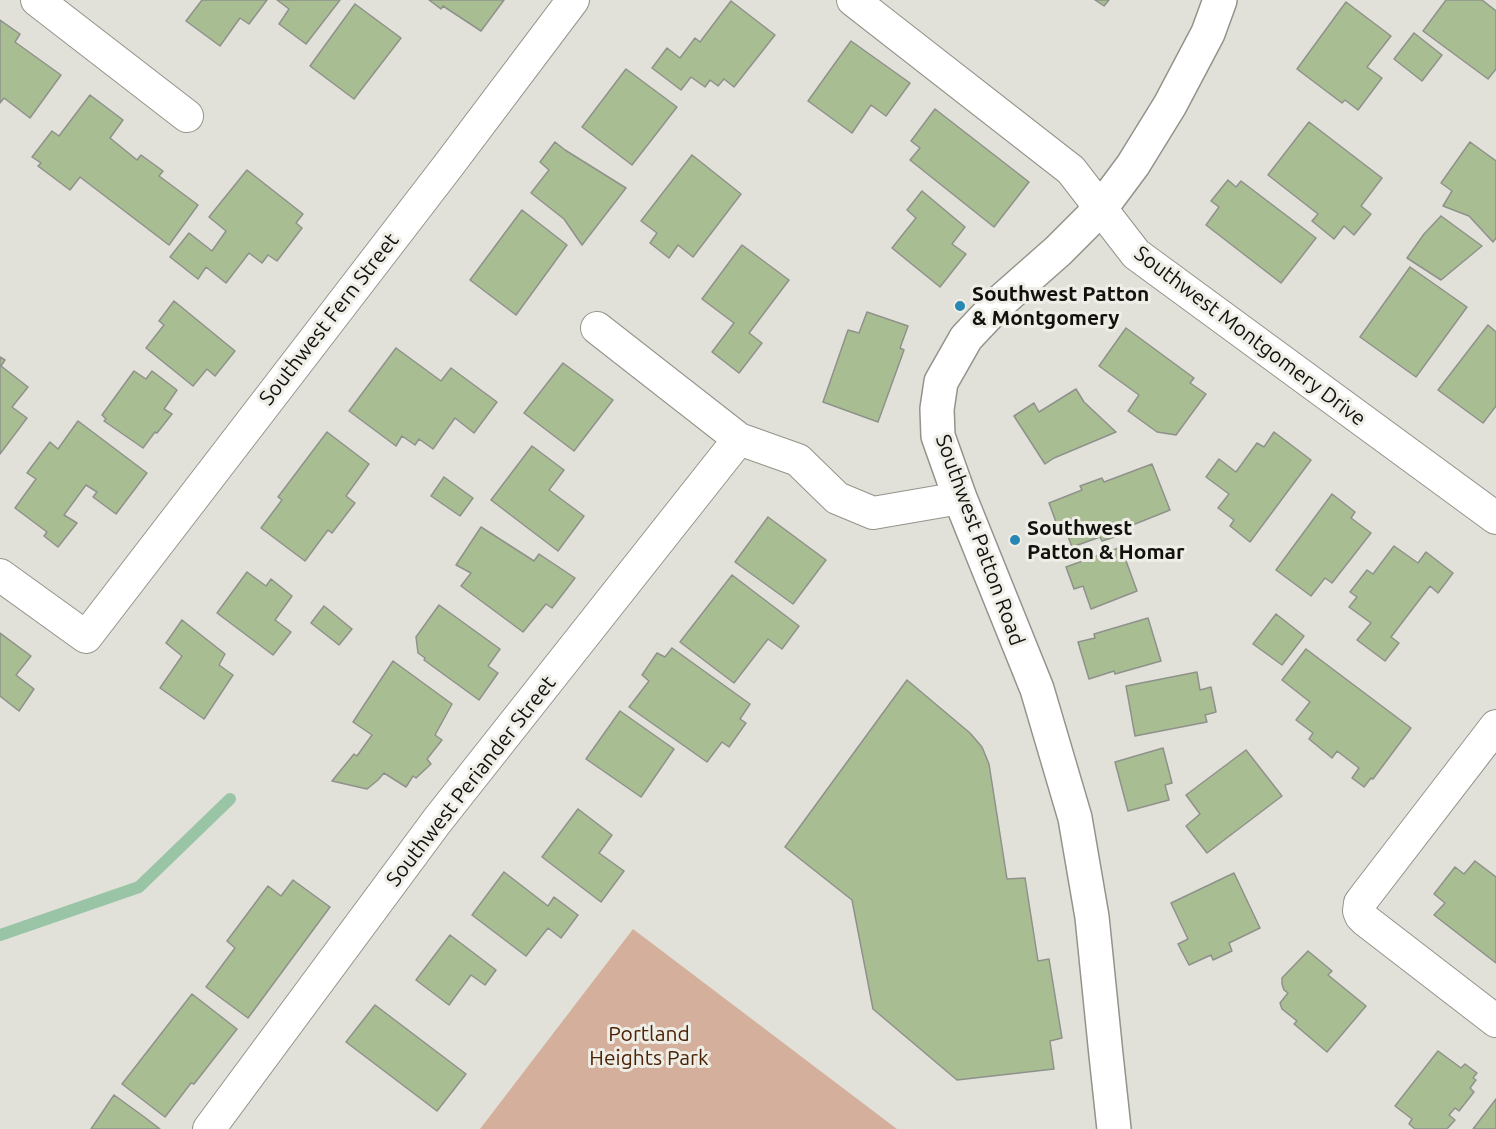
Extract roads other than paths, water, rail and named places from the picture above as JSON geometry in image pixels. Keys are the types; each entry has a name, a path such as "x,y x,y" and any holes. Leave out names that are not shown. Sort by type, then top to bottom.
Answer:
{"main road":[{"name":"Southwest Patton Road","path":"1114,1129 1092,917 1075,818 1037,689 960,498 938,436 937,409 941,382 966,338 999,303 1058,251 1101,208 1133,165 1170,105 1208,33 1220,0"}],"street":[{"path":"37,0 187,116"},
{"name":"Southwest Fern Street","path":"0,575 86,637 573,0"},
{"name":"Southwest Montgomery Drive","path":"853,0 1071,170 1136,254 1496,518"},
{"path":"597,328 739,439 798,460 837,498 873,513 960,498"},
{"name":"Southwest Periander Street","path":"209,1129 437,821 739,439"},
{"path":"1496,726 1360,903 1359,911 1365,920 1496,1021"}],"waterway":[{"path":"0,935 139,887 230,799"}],"place":[{"name":"Southwest Patton & Montgomery","path":"960,306"},
{"name":"Southwest Patton & Homar","path":"1015,540"}],"park label":[{"name":"Portland Heights Park","path":"649,1046"}]}
